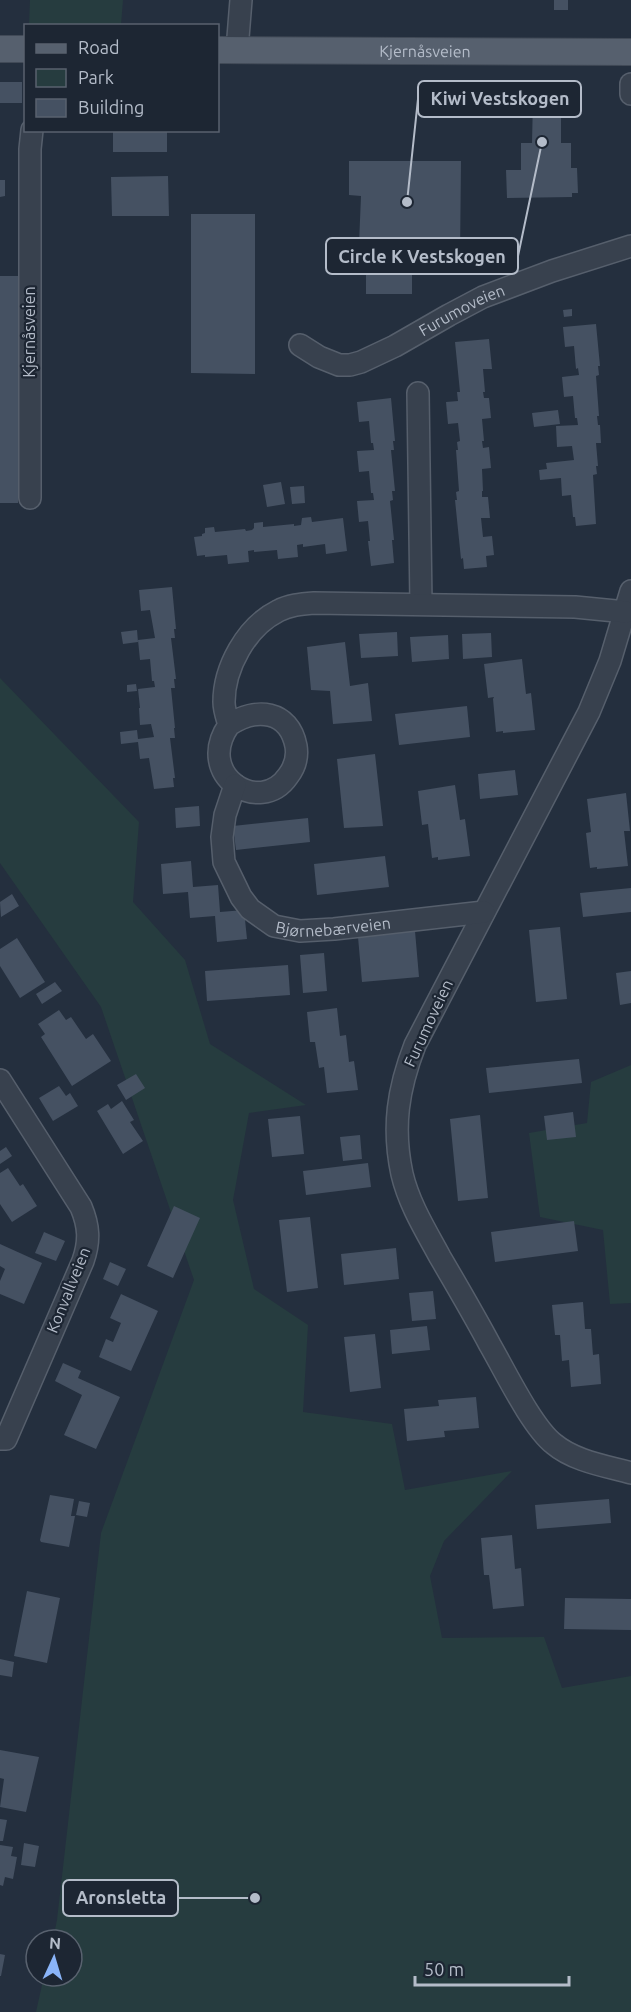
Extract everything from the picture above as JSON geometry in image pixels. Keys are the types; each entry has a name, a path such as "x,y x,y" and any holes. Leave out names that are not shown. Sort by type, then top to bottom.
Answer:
{"main road":[{"path":"0,49 24,49"},
{"name":"Kjernåsveien","path":"227,50 631,52"}],"street":[{"path":"227,50 242,0"},
{"path":"631,84 631,94"},
{"name":"Kjernåsveien","path":"30,498 28,287 32,132"},
{"name":"Furumoveien","path":"300,345 319,357 339,365 361,362 395,346 483,297 552,271 631,246"},
{"path":"418,393 420,604"},
{"path":"229,725 224,704 226,683 236,654 249,635 279,610 296,604 575,607 630,597"},
{"name":"Furumoveien","path":"630,597 610,661 589,712 415,1045 397,1105 396,1131 402,1175 410,1199 522,1400 543,1432 552,1443 564,1451 631,1473"},
{"path":"257,713 273,716 286,724 294,738 297,753 294,768 285,781 276,788 255,792 235,785 226,777 218,756 222,734 229,725 242,716 257,713"},
{"name":"Bjørnebærveien","path":"235,785 225,814 222,837 224,862 241,897 250,909 274,927 300,931 334,929 484,912"},
{"name":"Konvallveien","path":"0,1080 81,1207 88,1227 88,1238 83,1261 6,1439 0,1439"}],"green space":[{"path":"30,0 123,0 121,24 29,24"},
{"path":"0,678 139,822 133,902 185,960 210,1044 306,1105 249,1113 233,1200 254,1289 308,1325 303,1412 392,1424 405,1490 512,1471 444,1541 430,1576 442,1638 544,1637 562,1688 631,1676 631,2012 36,2012 41,1988 84,1988 84,1928 55,1928 101,1533 194,1280 101,1007 0,863"},
{"path":"631,1065 631,1303 610,1304 603,1230 540,1217 529,1133 587,1123 591,1082"}],"building":[{"path":"554,0 568,0 568,10 554,10"},
{"path":"0,82 22,82 22,103 0,103"},
{"path":"533,99 561,100 561,143 571,143 571,168 577,168 578,193 572,193 572,197 507,198 506,170 521,170 521,143 532,143"},
{"path":"113,132 167,132 167,152 113,152"},
{"path":"349,161 461,161 460,256 420,256 420,244 412,245 412,294 366,294 366,272 362,272 362,244 359,244 361,196 349,195"},
{"path":"168,176 169,216 112,216 111,177"},
{"path":"0,180 5,180 5,196 0,197"},
{"path":"191,214 255,214 255,374 191,373"},
{"path":"0,276 18,276 18,503 0,503"},
{"path":"572,309 572,316 564,317 563,310"},
{"path":"596,324 600,366 598,366 599,375 596,376 599,416 597,416 601,443 596,443 598,466 596,466 597,474 593,475 596,524 576,526 571,495 562,496 561,478 540,480 539,470 547,469 546,463 574,460 572,446 557,447 556,426 578,425 573,396 564,397 562,377 579,375 578,368 576,369 574,346 565,347 563,327"},
{"path":"489,339 492,369 483,369 485,392 483,392 484,398 489,398 491,418 482,419 484,441 482,441 483,448 489,447 491,468 482,469 482,497 488,497 490,518 481,518 483,537 492,536 494,555 486,556 487,567 464,569 455,500 457,500 456,492 459,491 456,450 458,450 457,442 460,441 458,423 448,424 446,402 458,401 457,392 460,392 455,342"},
{"path":"391,398 395,441 393,441 394,450 391,450 395,491 392,491 393,500 390,501 394,563 371,566 368,521 359,522 357,501 374,500 369,471 359,472 357,451 374,450 369,421 359,422 357,402"},
{"path":"558,410 560,424 534,427 532,413"},
{"path":"281,482 285,504 267,507 263,485"},
{"path":"304,486 305,503 292,504 290,487"},
{"path":"311,517 312,522 343,518 347,551 326,554 325,544 303,547 303,544 297,545 298,557 278,559 277,550 254,552 254,550 248,551 249,562 228,564 227,555 197,556 194,537 202,536 205,528 214,527 215,532 245,529 246,531 254,528 254,523 263,522 263,527 294,524 294,526 301,525 302,518"},
{"path":"172,587 176,629 174,629 175,638 171,638 176,679 174,679 175,688 171,688 175,738 170,738 175,778 173,778 174,787 154,789 149,758 140,759 138,742 121,744 120,732 137,730 138,739 154,737 151,724 140,725 138,689 155,687 152,681 150,659 140,660 138,640 155,638 150,610 141,611 139,590"},
{"path":"137,630 138,642 123,644 121,632"},
{"path":"397,632 398,656 361,658 359,634"},
{"path":"491,633 492,657 463,659 462,634"},
{"path":"448,635 449,659 412,662 410,637"},
{"path":"345,642 350,686 368,683 372,721 333,724 330,691 311,690 307,647"},
{"path":"522,659 526,694 531,693 535,730 496,732 494,697 488,698 484,664"},
{"path":"136,684 137,691 127,692 127,685"},
{"path":"467,706 470,737 399,745 395,714"},
{"path":"375,754 383,826 344,828 337,759"},
{"path":"515,770 518,795 480,799 478,774"},
{"path":"455,785 460,820 465,819 470,856 438,860 438,857 432,858 428,824 422,825 418,791"},
{"path":"626,793 630,831 624,831 628,866 590,868 586,833 591,832 587,799"},
{"path":"199,806 200,826 176,828 175,808"},
{"path":"308,818 310,842 236,850 233,826"},
{"path":"385,856 389,887 317,895 314,864"},
{"path":"191,861 193,887 218,885 220,912 244,910 247,939 217,942 215,916 190,918 188,892 163,894 161,864"},
{"path":"631,888 631,912 583,917 580,893"},
{"path":"12,894 19,906 1,917 0,902"},
{"path":"560,927 567,999 536,1002 529,930"},
{"path":"415,931 419,977 362,982 358,937"},
{"path":"17,938 45,982 20,998 0,966 0,949"},
{"path":"324,953 327,991 303,993 300,955"},
{"path":"288,965 290,995 207,1001 205,971"},
{"path":"631,971 631,1003 620,1005 616,973"},
{"path":"55,982 62,991 42,1004 36,994"},
{"path":"337,1008 340,1036 346,1035 349,1062 354,1061 358,1090 327,1093 324,1067 319,1068 315,1042 310,1042 307,1012"},
{"path":"59,1010 66,1020 71,1017 86,1039 93,1034 111,1061 72,1086 41,1037 45,1034 38,1024"},
{"path":"579,1059 582,1083 489,1093 486,1068"},
{"path":"136,1074 145,1088 126,1100 117,1085"},
{"path":"59,1086 66,1096 70,1093 78,1106 53,1121 39,1098"},
{"path":"122,1101 134,1120 130,1122 143,1141 123,1154 97,1111 108,1104 111,1109"},
{"path":"573,1112 576,1137 547,1140 544,1116"},
{"path":"480,1115 488,1198 458,1201 450,1119"},
{"path":"300,1116 304,1154 272,1157 268,1119"},
{"path":"360,1135 362,1159 343,1161 340,1137"},
{"path":"6,1147 12,1156 0,1164 0,1151"},
{"path":"368,1163 371,1187 306,1195 303,1171"},
{"path":"8,1168 20,1186 23,1184 37,1206 12,1222 0,1204 0,1173"},
{"path":"174,1206 200,1218 173,1278 147,1266"},
{"path":"310,1217 318,1288 287,1292 279,1220"},
{"path":"574,1221 578,1251 495,1262 491,1232"},
{"path":"44,1232 65,1241 56,1261 35,1253"},
{"path":"0,1244 42,1263 24,1304 0,1294 0,1281 5,1269 0,1266"},
{"path":"396,1248 399,1279 344,1285 341,1254"},
{"path":"110,1262 126,1269 118,1286 103,1279"},
{"path":"433,1291 436,1319 412,1321 409,1293"},
{"path":"121,1294 158,1311 131,1371 99,1357 106,1339 113,1342 121,1323 110,1318"},
{"path":"583,1302 585,1329 591,1329 593,1355 599,1354 601,1384 571,1387 569,1360 562,1361 560,1335 555,1335 552,1305"},
{"path":"427,1326 430,1350 392,1354 390,1330"},
{"path":"375,1334 381,1388 350,1392 344,1337"},
{"path":"63,1363 81,1371 78,1378 120,1397 96,1449 64,1435 82,1395 55,1381"},
{"path":"476,1397 479,1428 444,1431 445,1437 407,1441 404,1409 439,1406 438,1400"},
{"path":"50,1495 74,1499 71,1516 75,1516 69,1547 40,1540"},
{"path":"609,1499 611,1523 537,1529 535,1505"},
{"path":"79,1501 90,1503 87,1517 76,1515"},
{"path":"512,1535 515,1569 521,1568 524,1606 493,1609 489,1575 484,1575 481,1538"},
{"path":"27,1591 60,1598 47,1663 14,1656"},
{"path":"565,1598 631,1599 631,1630 564,1629"},
{"path":"0,1659 14,1662 12,1677 0,1675"},
{"path":"0,1750 39,1757 26,1812 0,1807 4,1779 0,1778"},
{"path":"0,1819 7,1820 3,1841 0,1841"},
{"path":"24,1843 39,1846 35,1867 21,1865"},
{"path":"0,1845 13,1847 11,1856 17,1857 13,1879 5,1877 3,1886 0,1885"},
{"path":"0,1954 5,1955 1,1976 0,1976"}],"place":[{"name":"Circle K Vestskogen","path":"542,142"},
{"name":"Kiwi Vestskogen","path":"407,202"},
{"name":"Aronsletta","path":"255,1898"}]}
